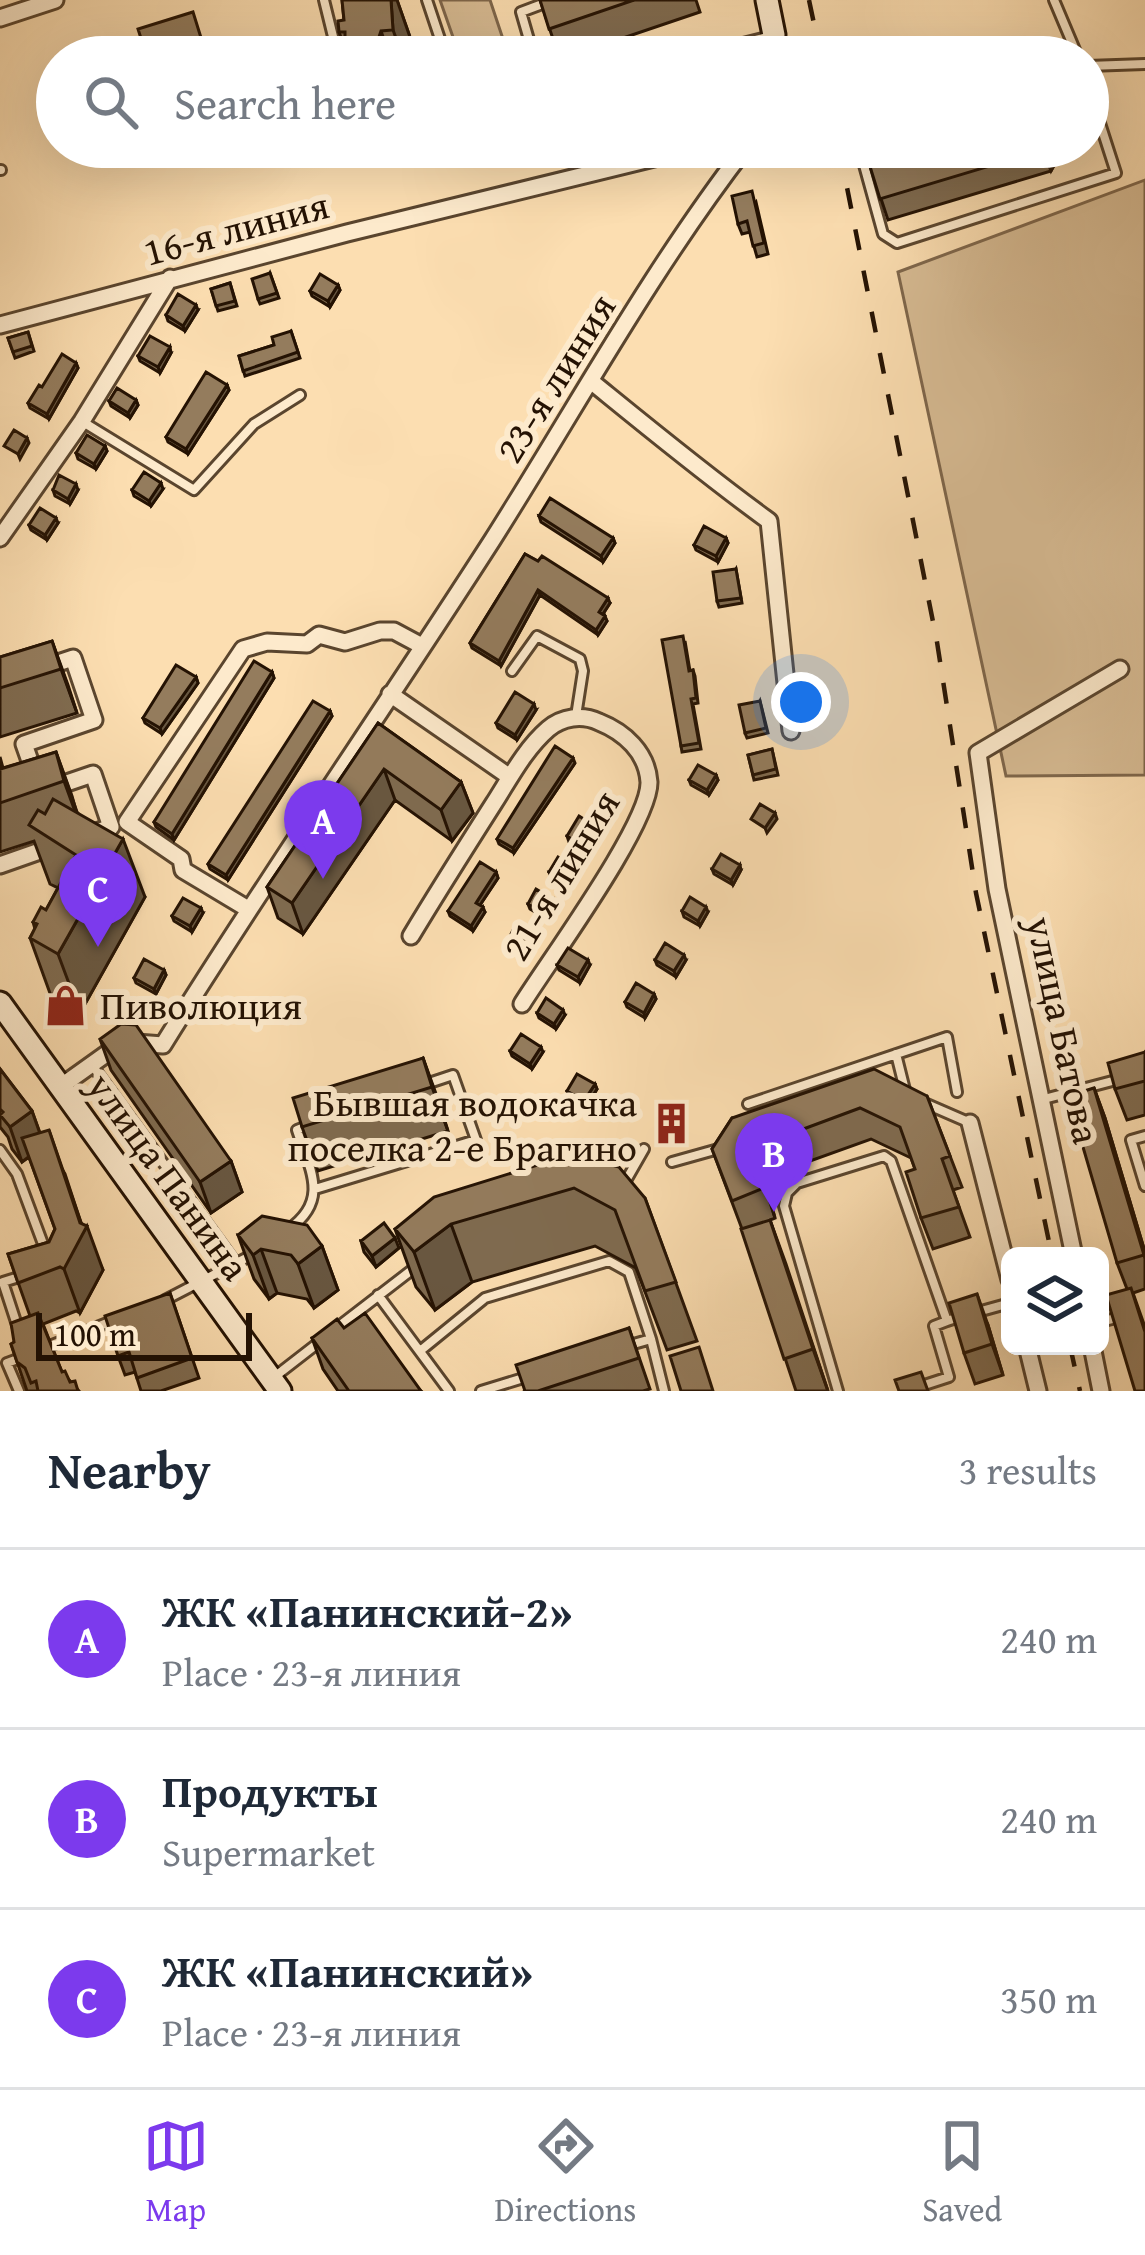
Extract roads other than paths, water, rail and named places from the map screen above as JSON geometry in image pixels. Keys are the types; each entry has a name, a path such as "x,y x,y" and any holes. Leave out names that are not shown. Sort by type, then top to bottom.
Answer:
{"street":[{"path":"0,18 18,6 55,0"},
{"path":"767,0 769,36"},
{"name":"16-я линия","path":"0,325 614,168"},
{"name":"23-я линия","path":"60,1087 123,1042 163,1045 666,261 731,168"},
{"path":"0,538 82,422 170,278"},
{"path":"592,382 659,432 678,455 769,521 790,731"},
{"path":"248,909 183,870 181,859 128,822 178,745 243,649 267,642 307,644 319,635 345,642 380,631 394,631 422,646"},
{"path":"0,865 111,827 93,774 40,792 24,744 94,721 73,658 37,671"},
{"name":"улица Батова","path":"1072,1247 998,889 978,753 1120,669"},
{"path":"390,694 510,778"},
{"path":"411,936 530,747 550,728 575,717"},
{"name":"21-я линия","path":"521,1004 621,849 646,798 648,776 643,760 622,733 575,717"},
{"name":"улица Панина","path":"0,1004 276,1385"},
{"path":"970,1123 1002,1247"},
{"path":"1029,1355 1038,1391"},
{"path":"1094,1355 1101,1391"}],"lane":[{"path":"324,0 333,36"},
{"path":"427,0 439,36"},
{"path":"528,36 521,12 553,0"},
{"path":"1054,0 1069,36"},
{"path":"1109,65 1145,64"},
{"path":"865,168 883,234 897,242 1116,173 1109,151"},
{"path":"82,422 194,490 254,424 300,394"},
{"path":"512,671 536,636 580,659 583,671 575,717"},
{"path":"748,1105 947,1037 957,1092"},
{"path":"896,1054 907,1095"},
{"path":"92,1065 238,1266"},
{"path":"315,1189 476,1140 453,1075 408,1090"},
{"path":"1044,1099 1131,1076"},
{"path":"892,1089 970,1123"},
{"path":"272,1240 308,1216 315,1189 297,1130 320,1122"},
{"path":"1145,1136 1132,1140 1145,1186"},
{"path":"673,1162 739,1143"},
{"path":"622,1187 644,1149"},
{"path":"0,1150 17,1174 51,1265"},
{"path":"838,1391 784,1206 787,1193 797,1183 884,1156 891,1161 947,1321"},
{"path":"156,1304 238,1266 255,1253"},
{"path":"276,1385 378,1294 435,1253"},
{"path":"420,1351 484,1298 609,1261 628,1272 664,1391"},
{"path":"27,1355 3,1282 35,1271"},
{"path":"378,1294 449,1391"},
{"path":"906,1391 949,1377 934,1326 1001,1306"},
{"path":"20,1391 4,1365 135,1312"},
{"path":"1109,1320 1123,1316"},
{"path":"615,1350 651,1339"},
{"path":"481,1391 548,1370"}],"railway":[{"path":"809,0 817,36"},
{"path":"843,168 937,642 976,893 1050,1247"},
{"path":"1072,1355 1080,1391"}],"place":[{"name":"ЖК «Панинский-2»","path":"323,879"},
{"name":"ЖК «Панинский»","path":"98,947"},
{"name":"Пиволюция","path":"66,1005"},
{"name":"Бывшая водокачка поселка 2-е Брагино","path":"671,1124"},
{"name":"Продукты","path":"774,1212"}]}
